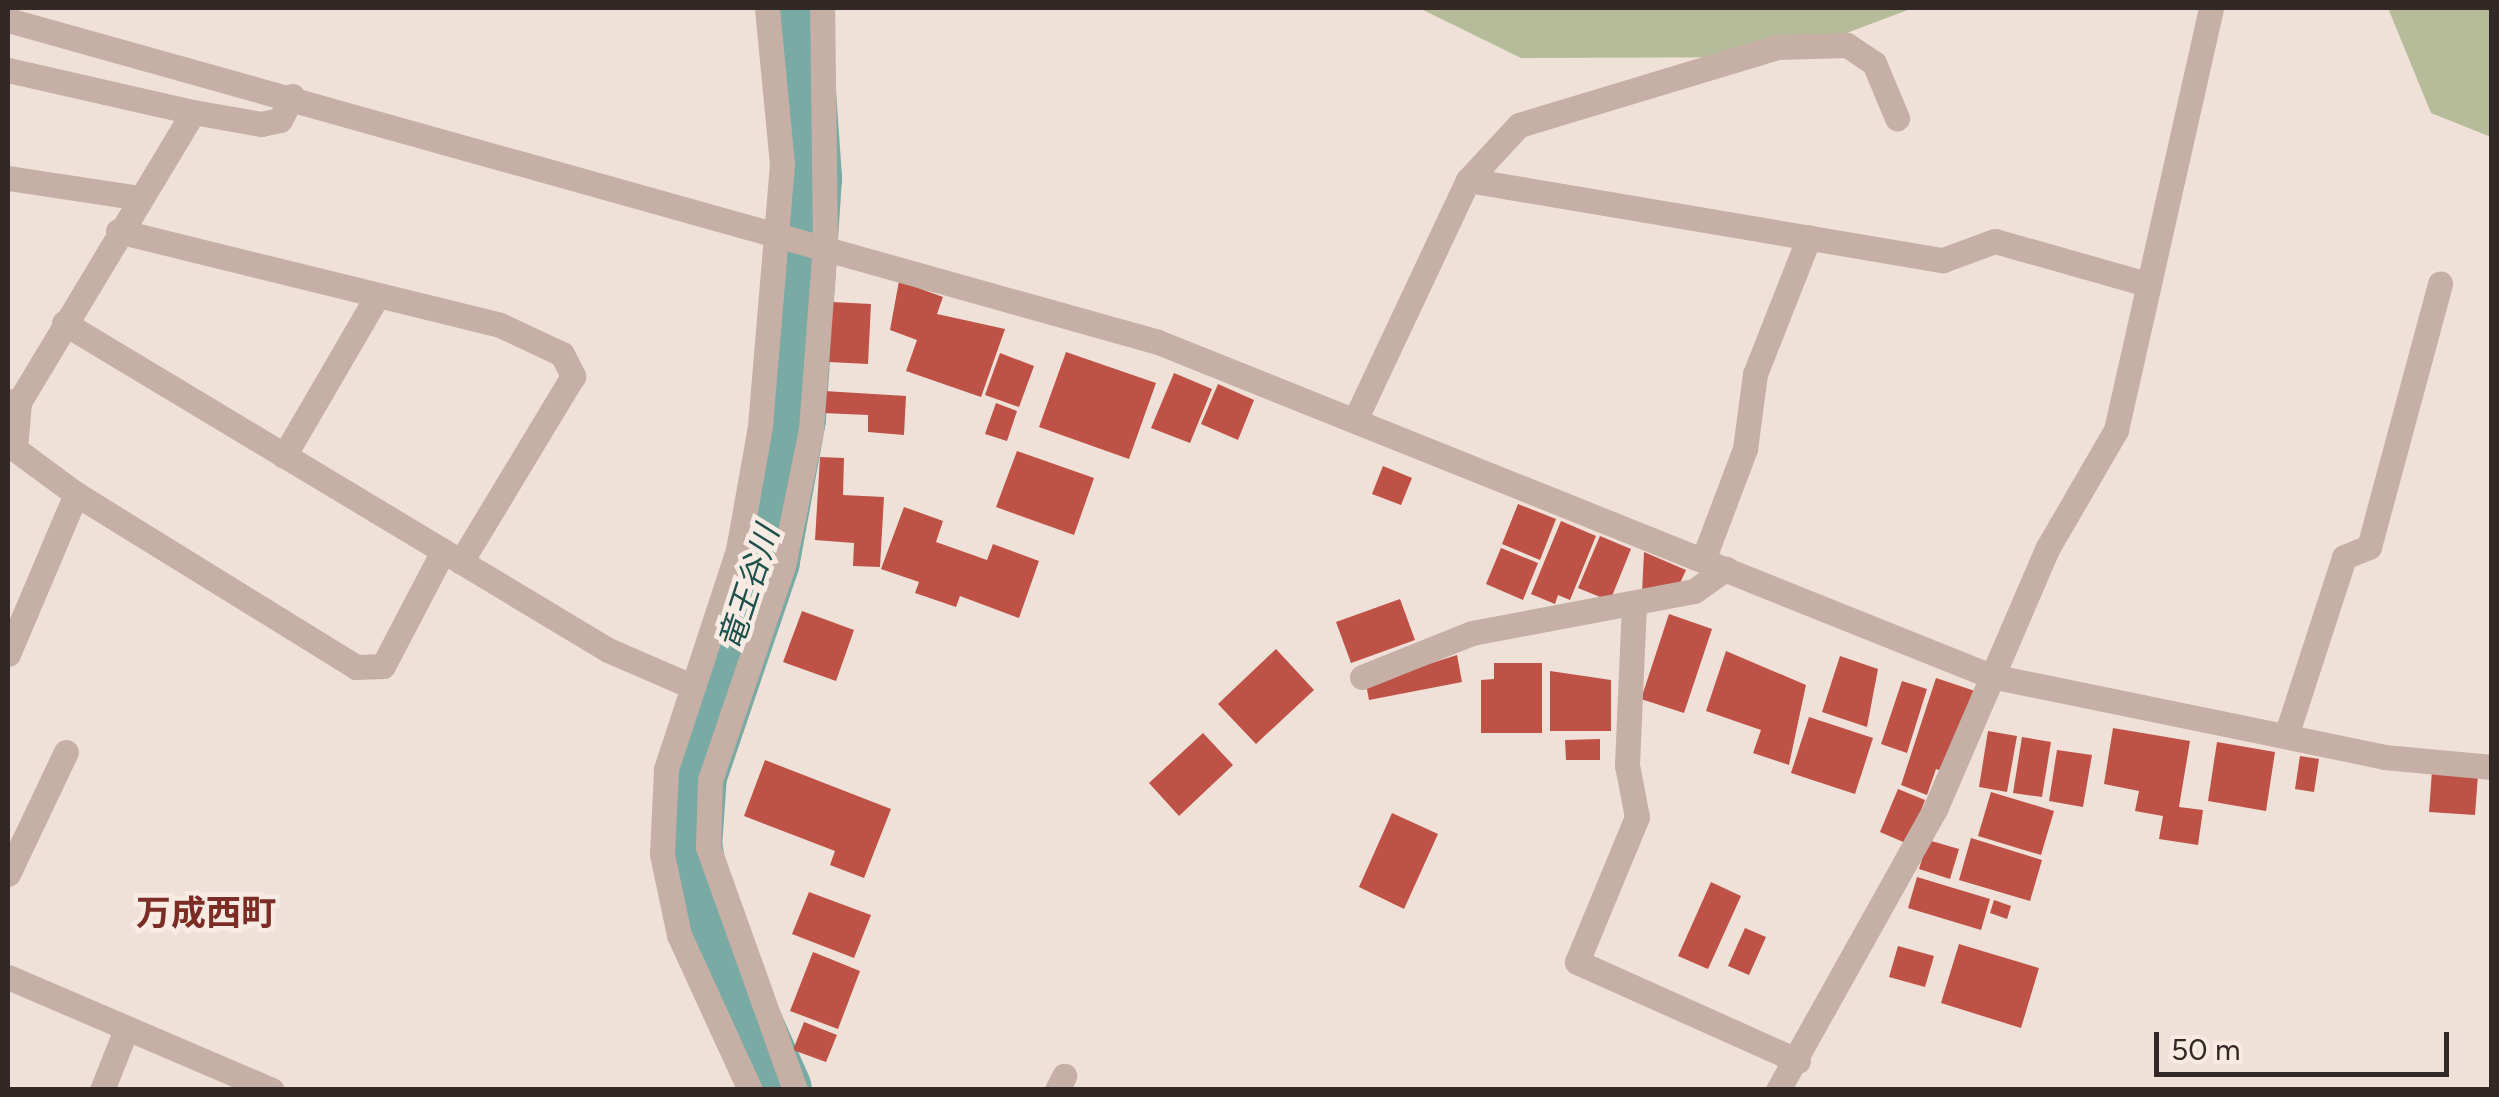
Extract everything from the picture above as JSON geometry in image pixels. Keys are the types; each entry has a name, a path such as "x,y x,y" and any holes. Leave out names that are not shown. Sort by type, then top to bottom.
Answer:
{"street":[{"path":"750,1090 679,934 662,854 666,769 738,550 760,426 783,231 782,164 767,8"},
{"path":"796,1090 708,847 710,780 782,566 811,430 820,242 822,8"},
{"path":"1778,1090 1798,1061 1936,808 2046,550 2116,430 2143,283 2211,8"},
{"path":"8,20 783,231 1158,342 1992,676 2286,736 2492,767"},
{"path":"1355,420 1468,180 1518,125 1778,47 1847,45 1874,64 1897,118"},
{"path":"8,70 261,124 280,120 292,96"},
{"path":"118,231 376,298 500,325 562,354 573,376 383,666 356,667 76,494 15,449 13,402 64,323 134,197 193,112"},
{"path":"8,178 134,197"},
{"path":"1468,180 1943,260 1995,241 2143,283"},
{"path":"1362,678 1472,632 1694,591 1714,565 1744,449 1754,374 1809,237"},
{"path":"2286,736 2344,556 2369,547 2440,283"},
{"path":"284,456 376,298"},
{"path":"64,323 608,650 691,686"},
{"path":"8,654 76,494"},
{"path":"1634,604 1627,765 1637,817 1577,962 1798,1061"},
{"path":"8,874 66,752"},
{"path":"8,977 226,1082 272,1090"},
{"path":"102,1090 126,1032"}],"green space":[{"path":"1419,8 1913,8 1783,57 1521,58"},
{"path":"2388,8 2491,8 2491,137 2431,113"}],"building":[{"path":"899,281 943,297 937,314 1005,329 981,397 906,371 917,340 890,330"},
{"path":"832,302 871,304 868,364 829,362"},
{"path":"1066,352 1156,383 1129,459 1039,427"},
{"path":"1000,353 1034,366 1019,407 985,395"},
{"path":"1174,373 1212,389 1190,443 1151,428"},
{"path":"1218,384 1254,400 1238,440 1201,424"},
{"path":"824,391 906,396 904,435 868,432 868,415 823,413"},
{"path":"996,403 1017,411 1007,441 985,434"},
{"path":"1017,451 1094,478 1074,535 996,507"},
{"path":"820,457 844,458 843,495 884,497 880,567 853,566 854,543 815,540"},
{"path":"1383,466 1412,478 1401,505 1372,494"},
{"path":"1518,504 1556,519 1540,560 1502,544"},
{"path":"904,507 943,521 936,542 987,560 993,544 1039,561 1019,618 960,596 956,607 915,593 919,582 881,569"},
{"path":"1561,521 1596,536 1570,600 1558,595 1555,604 1531,594"},
{"path":"1600,536 1631,549 1610,601 1578,588"},
{"path":"1501,548 1538,563 1523,600 1486,584"},
{"path":"1644,552 1686,570 1680,583 1642,593"},
{"path":"1400,599 1415,640 1351,663 1336,622"},
{"path":"802,611 854,630 836,681 783,662"},
{"path":"1669,614 1712,629 1684,713 1641,699"},
{"path":"1276,649 1314,690 1256,744 1218,704"},
{"path":"1726,651 1806,685 1789,765 1753,753 1761,730 1706,711"},
{"path":"1457,655 1462,682 1369,700 1366,684"},
{"path":"1840,656 1878,669 1867,727 1822,712"},
{"path":"1494,663 1542,663 1542,733 1481,733 1481,680 1494,679"},
{"path":"1550,671 1611,680 1611,731 1550,731"},
{"path":"1936,678 1975,691 1948,773 1936,769 1927,795 1901,785"},
{"path":"1902,681 1927,689 1907,753 1881,744"},
{"path":"1809,717 1873,738 1855,794 1791,773"},
{"path":"2113,728 2190,741 2179,807 2203,810 2198,845 2159,839 2163,816 2135,811 2139,791 2104,784"},
{"path":"1988,731 2017,736 2007,792 1979,787"},
{"path":"1203,733 1233,765 1179,816 1149,783"},
{"path":"2022,737 2051,742 2042,797 2013,793"},
{"path":"1600,739 1600,760 1566,760 1565,740"},
{"path":"2217,742 2275,752 2266,811 2208,801"},
{"path":"2057,750 2092,755 2083,807 2049,801"},
{"path":"2300,756 2319,759 2314,792 2295,789"},
{"path":"765,760 891,809 864,878 830,865 835,851 744,816"},
{"path":"2432,771 2478,775 2475,815 2429,812"},
{"path":"1898,789 1925,800 1908,844 1880,832"},
{"path":"1991,792 2054,811 2041,855 1978,836"},
{"path":"1392,813 1438,834 1404,909 1359,887"},
{"path":"1971,838 2042,860 2030,901 1959,880"},
{"path":"1928,840 1959,849 1950,879 1919,869"},
{"path":"1917,877 1990,899 1981,930 1908,908"},
{"path":"1711,882 1741,896 1708,969 1678,956"},
{"path":"809,892 871,915 854,958 792,934"},
{"path":"1994,900 2011,906 2007,919 1990,913"},
{"path":"1745,928 1766,937 1749,975 1728,966"},
{"path":"1959,944 2039,968 2021,1028 1941,1003"},
{"path":"1898,946 1934,956 1925,987 1889,977"},
{"path":"813,952 860,971 838,1029 790,1011"},
{"path":"804,1022 837,1035 826,1062 793,1050"}],"waterway":[{"name":"竜王谷川","path":"777,1090 701,920 687,846 692,775 765,560 791,419 807,178 795,8"}],"district":[{"name":"万成西町","path":"206,913"}]}
